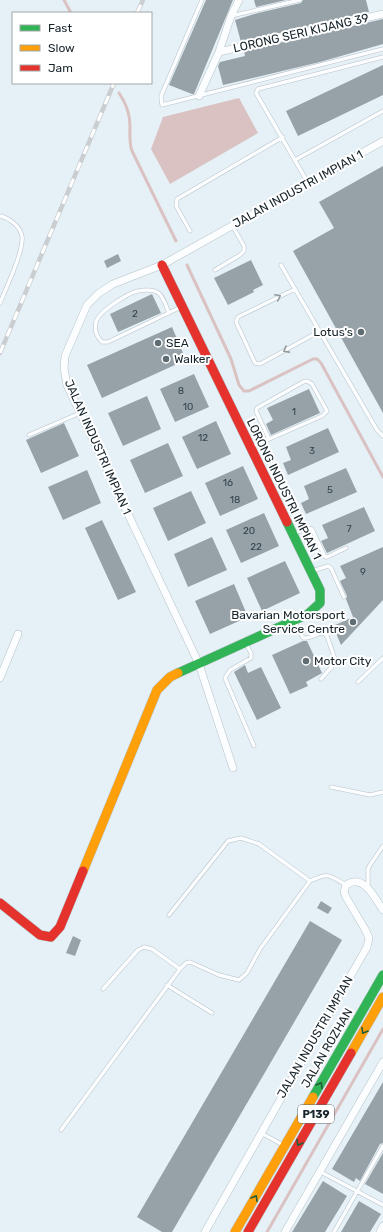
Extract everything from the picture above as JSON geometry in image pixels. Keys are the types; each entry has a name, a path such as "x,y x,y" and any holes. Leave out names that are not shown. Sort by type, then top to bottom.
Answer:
{"street":[{"path":"199,96 219,52 231,16 239,0"},
{"name":"LORONG SERI KIJANG 39","path":"219,52 383,14"},
{"name":"JALAN INDUSTRI IMPIAN 1","path":"233,768 199,664 67,384 64,368 65,356 87,305 99,293 113,284 162,265 383,141"},
{"name":"LORONG INDUSTRI IMPIAN 1","path":"0,903 40,935 51,937 60,927 157,690 170,677 308,614 320,602 320,590 162,265"},
{"path":"0,678 18,634"},
{"path":"346,885 350,882 358,881 364,884 382,909"},
{"name":"JALAN INDUSTRI IMPIAN","path":"205,1232 367,947 369,938 344,892 346,885"},
{"path":"370,998 383,975"},
{"name":"JALAN ROZHAN","path":"236,1232 370,998 376,995 383,983"},
{"name":"JALAN ROZHAN","path":"248,1232 383,997"},
{"path":"376,1010 383,1001"},
{"path":"285,1232 383,1062"},
{"path":"380,1232 383,1226"}],"lane":[{"path":"202,0 160,96 162,105 383,49"},
{"path":"231,16 300,0"},
{"path":"308,183 283,137 256,93 258,89 383,57"},
{"path":"295,160 383,112"},
{"path":"190,231 176,206 176,199 283,137"},
{"path":"0,216 5,217 14,223 22,234 22,248 0,303"},
{"path":"215,270 244,251 244,246 232,225"},
{"path":"281,265 377,430 383,436"},
{"path":"295,288 236,319 255,363 260,364 320,331"},
{"path":"169,313 162,296 157,292 149,290 137,291 123,298 102,313 96,322 97,336 102,342 108,342 169,313 182,306"},
{"path":"250,447 269,439 326,414 327,411 312,384 307,381 303,382 257,408 256,411 269,439"},
{"path":"29,434 80,413"},
{"path":"293,534 306,528 312,529 325,557 346,548"},
{"path":"311,572 328,566 331,568 344,597"},
{"path":"294,620 303,638 321,633 324,633 327,636 336,662 321,679"},
{"path":"246,643 251,653 251,658 230,670 225,678 254,746"},
{"path":"358,682 383,658"},
{"path":"331,787 370,795 383,792"},
{"path":"169,915 228,841 241,838 259,844 310,881"},
{"path":"368,888 368,869 383,846"},
{"path":"61,1130 167,985 186,963 190,962 219,975 239,980 247,973 260,949 310,881 322,876 330,876 346,885"},
{"path":"103,989 138,950 144,947 152,949 180,969"},
{"path":"167,985 212,1013"},
{"path":"261,1133 285,1146"},
{"path":"334,1232 383,1146"},
{"path":"320,1171 383,1205"}],"shaded area":[{"path":"239,98 258,133 170,184 151,149 163,117"}],"building":[{"path":"206,0 233,0 194,94 192,94 169,85"},
{"path":"254,0 286,0 256,7"},
{"path":"303,0 366,0 369,12 241,42 235,20 301,3"},
{"path":"383,19 383,44 320,62 223,85 218,66 220,62 245,56 244,51"},
{"path":"383,65 383,95 298,136 286,111"},
{"name":"Lotus's","path":"383,166 383,413 293,251 334,228 319,202"},
{"path":"118,254 121,261 107,268 104,261"},
{"path":"251,260 263,285 253,290 254,292 228,305 214,278"},
{"path":"152,294 161,313 118,332 110,314"},
{"path":"172,327 186,360 102,398 87,365"},
{"path":"194,374 209,407 175,422 160,389"},
{"path":"309,389 320,413 271,435 266,424 273,420 267,408"},
{"path":"147,396 161,429 123,446 108,413"},
{"path":"216,421 231,454 197,469 182,437"},
{"path":"64,423 79,456 41,473 26,440"},
{"path":"328,428 339,452 288,475 283,463 291,460 286,447"},
{"path":"168,443 183,476 145,493 130,460"},
{"path":"243,466 258,499 220,516 205,483"},
{"path":"346,468 357,492 306,514 301,503 309,499 304,486"},
{"path":"87,470 101,503 63,520 48,487"},
{"path":"191,491 206,523 168,541 153,508"},
{"path":"364,507 375,531 327,553 321,541 328,538 322,525"},
{"path":"264,513 279,546 241,563 226,530"},
{"path":"102,520 136,592 118,600 85,528"},
{"path":"212,537 227,570 188,587 174,554"},
{"path":"383,547 383,600 341,645 333,626 353,617 346,599 347,596 340,581 346,578 340,566"},
{"path":"285,561 300,593 262,611 247,578"},
{"path":"234,584 248,617 210,634 195,601"},
{"path":"303,641 307,641 322,673 306,682 308,686 290,694 272,655"},
{"path":"245,665 248,673 261,667 281,708 257,720 234,672"},
{"path":"321,901 332,908 328,914 317,908"},
{"path":"310,921 342,940 172,1232 162,1232 137,1217"},
{"path":"73,936 81,940 75,956 66,953"},
{"path":"383,1082 383,1143 380,1144 360,1181 356,1178 354,1182 332,1169"},
{"path":"383,1153 383,1194 365,1184"},
{"path":"323,1181 347,1196 325,1232 292,1232"},
{"path":"359,1201 381,1214 370,1232 341,1232"}],"waterway":[{"path":"64,0 70,12"},
{"path":"119,93 126,105 128,113 132,151 176,241"},
{"path":"187,265 231,359 239,385 244,391 249,391 313,359 317,359 321,363 383,477"},
{"path":"267,1232 383,1029"}],"railway":[{"path":"137,12 143,0"},
{"path":"0,353 114,84"}],"traffic: fast":[{"path":"178,673 308,614 320,603 320,590 287,522"},
{"path":"313,1097 383,975"}],"traffic: slow":[{"path":"83,871 157,690 170,677 178,673"},
{"path":"351,1053 383,997"},
{"path":"235,1232 313,1097"}],"traffic: jam":[{"path":"162,265 287,522"},
{"path":"0,903 40,935 51,937 60,927 83,871"},
{"path":"248,1232 351,1053"}],"place":[{"name":"Lotus's","path":"361,332"},
{"name":"SEA","path":"158,343"},
{"name":"Walker","path":"166,359"},
{"name":"Bavarian Motorsport Service Centre","path":"353,622"},
{"name":"Motor City","path":"306,661"}]}
